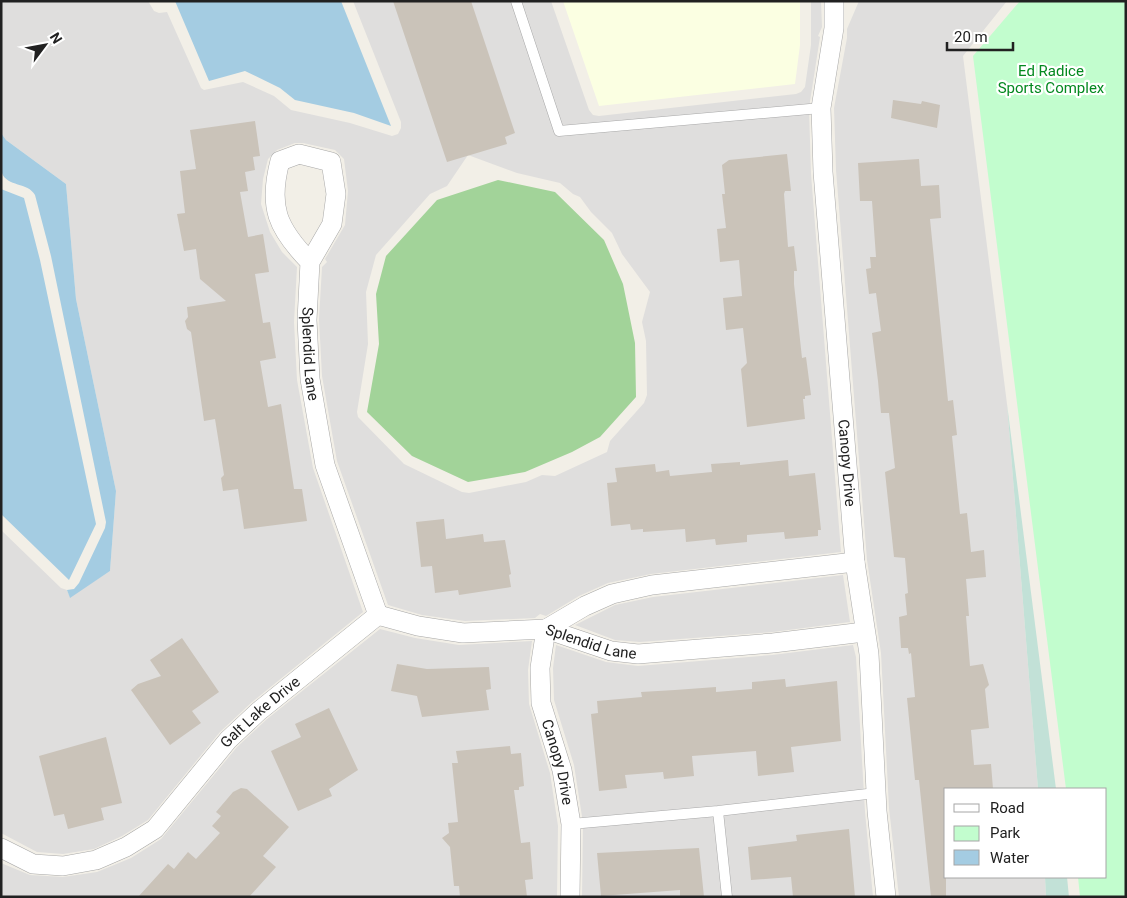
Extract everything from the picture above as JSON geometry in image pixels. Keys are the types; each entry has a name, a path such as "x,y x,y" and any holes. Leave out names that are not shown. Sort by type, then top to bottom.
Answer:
{"street":[{"name":"Canopy Drive","path":"834,1 834,28 821,108 823,172 855,562 864,632 869,654 876,793 886,897"},
{"name":"Canopy Drive","path":"834,28 846,1"},
{"name":"Splendid Lane","path":"310,262 292,244 281,225 273,199 280,161 299,154 331,162 336,194 332,224 310,262 307,320 310,379 325,465 378,615"},
{"name":"Splendid Lane","path":"546,629 585,606 612,594 644,587 855,562"},
{"path":"378,615 418,626 463,633 546,629"},
{"name":"Galt Lake Drive","path":"1,848 32,864 62,866 96,860 126,847 148,834 172,810 228,740 259,711 378,615"},
{"name":"Canopy Drive","path":"546,629 540,668 541,703 562,770 571,824 570,897"},
{"name":"Splendid Lane","path":"546,629 611,651 638,654 773,644 864,632"}],"lane":[{"path":"516,1 559,132 821,108"},
{"path":"571,824 718,812 876,793"},
{"path":"718,812 727,897"}],"shaded area":[{"path":"1,1 148,1 154,11 159,13 167,12 201,88 204,90 243,82 274,96 291,110 350,123 392,136 398,134 401,122 353,1 551,1 589,110 593,115 599,116 801,92 805,87 811,45 811,1 821,1 822,27 818,36 820,37 809,108 811,174 841,552 651,574 608,583 579,596 546,616 540,614 535,618 465,621 422,615 388,605 337,461 322,376 319,319 322,267 327,262 325,259 345,225 348,191 344,159 335,150 295,143 277,150 268,159 263,179 261,204 270,232 282,252 297,267 294,322 297,380 313,468 363,612 252,702 220,732 148,820 122,836 94,849 63,854 37,852 1,833 1,530 61,588 67,590 70,597 110,571 116,491 76,299 66,184 6,140 1,133","holes":["468,155 517,173 560,183 573,194 580,197 591,212 612,233 622,254 650,292 642,322 646,341 647,395 644,403 610,441 607,452 555,476 542,475 526,482 469,493 462,492 404,464 358,417 357,412 368,344 366,292 376,255 430,194 447,186"]},
{"path":"563,1 800,1 800,45 795,84 599,106"},
{"path":"859,1 1007,1 963,56 1007,404 1038,788 944,788 944,878 1045,878 1046,897 899,897 889,808 881,653 867,560 836,170 834,108 847,29"},
{"path":"1007,404 1056,788 1038,788"},
{"path":"843,575 850,622 773,632 640,642 615,640 575,625 615,605 653,597"},
{"path":"380,629 415,638 459,645 532,641 528,670 529,704 550,773 558,826 557,897 1,897 1,863 30,875 63,877 97,872 131,858 161,839 237,747 267,719"},
{"path":"556,645 606,662 638,666 772,655 853,645 856,657 865,812 873,897 582,897 583,823 574,765 554,700 553,668"},
{"path":"1045,878 1067,878 1069,897 1046,897"}],"green space":[{"name":"Ed Radice Sports Complex","path":"1020,1 1126,1 1126,897 1080,897 1078,878 1107,878 1107,788 1066,788 973,56"},
{"path":"498,180 555,192 604,240 623,284 635,343 636,397 600,437 572,452 525,472 468,482 412,456 367,412 379,344 376,294 386,256 437,200"}],"water":[{"path":"175,1 341,1 391,126 354,113 295,100 280,88 245,71 209,81"},
{"path":"1,133 6,140 66,184 76,299 116,491 110,571 70,598 67,590 74,589 79,583 105,528 106,522 51,256 35,195 28,188 8,181 2,173"},
{"path":"1,189 24,198 40,260 96,524 69,580 1,514"}],"building":[{"path":"393,1 471,1 515,133 505,137 507,144 447,162"},
{"path":"893,100 921,104 922,101 940,105 937,128 891,118"},
{"path":"255,121 260,156 253,157 255,170 245,172 248,191 240,192 248,237 263,234 269,272 255,274 263,323 270,322 276,358 260,361 268,407 281,404 294,489 302,489 307,521 244,529 238,489 223,491 221,478 224,475 215,419 204,421 191,332 187,329 185,321 188,317 187,307 226,301 200,279 196,249 184,251 177,214 185,213 180,171 196,169 190,130"},
{"path":"787,154 791,191 785,191 784,194 788,247 794,246 797,271 794,271 794,284 802,358 806,357 811,395 805,396 805,399 803,399 805,419 747,427 741,369 747,363 743,328 726,330 723,298 742,296 739,260 720,262 717,229 726,228 722,194 725,194 722,165 729,160"},
{"path":"919,159 921,186 939,185 941,218 930,219 948,401 953,400 957,435 952,436 960,514 967,513 971,552 984,550 986,577 966,579 969,616 966,616 970,666 983,664 989,685 985,689 989,728 971,730 974,765 991,764 993,788 944,788 944,878 946,878 946,897 931,897 919,780 915,780 907,698 915,697 911,653 909,654 908,648 901,648 899,617 907,615 905,594 908,593 905,558 894,557 885,472 895,468 889,413 881,413 872,333 881,331 876,293 869,294 866,269 871,268 870,257 876,257 872,201 860,201 858,163"},
{"path":"788,460 789,476 815,473 821,530 818,530 818,536 785,539 784,532 747,535 747,542 716,545 715,539 686,542 685,529 643,532 643,529 631,530 630,524 611,526 607,483 617,482 615,468 655,464 656,472 669,470 670,476 712,472 711,464 740,462 740,465"},
{"path":"444,519 446,539 483,534 484,542 505,540 511,574 509,575 511,587 459,595 458,590 435,593 432,566 421,567 416,522"},
{"path":"182,638 219,692 192,711 201,723 170,745 131,690 138,684 161,676 150,660"},
{"path":"397,664 427,669 489,667 491,689 486,690 489,710 422,717 417,696 391,691"},
{"path":"785,679 786,687 837,681 841,741 791,747 794,772 758,776 756,751 692,756 694,776 664,779 663,772 625,775 627,788 599,791 591,714 598,713 597,701 642,697 641,692 716,687 716,692 752,689 752,682"},
{"path":"329,708 358,770 329,789 332,796 298,811 271,751 301,737 295,724"},
{"path":"106,737 122,803 101,808 104,820 68,829 64,814 54,816 39,756"},
{"path":"510,746 511,754 521,753 524,786 519,787 519,790 514,790 521,843 530,842 533,879 525,880 527,897 460,897 459,886 454,886 450,847 442,838 449,833 448,823 458,822 452,763 458,763 456,751"},
{"path":"241,788 247,789 289,827 263,856 276,867 249,897 138,897 168,864 174,869 188,852 196,859 220,833 212,826 221,816 216,812 233,792"},
{"path":"849,829 855,897 793,897 791,877 751,880 748,847 797,841 796,835"},
{"path":"699,848 704,897 680,897 680,890 601,896 597,853"}]}
